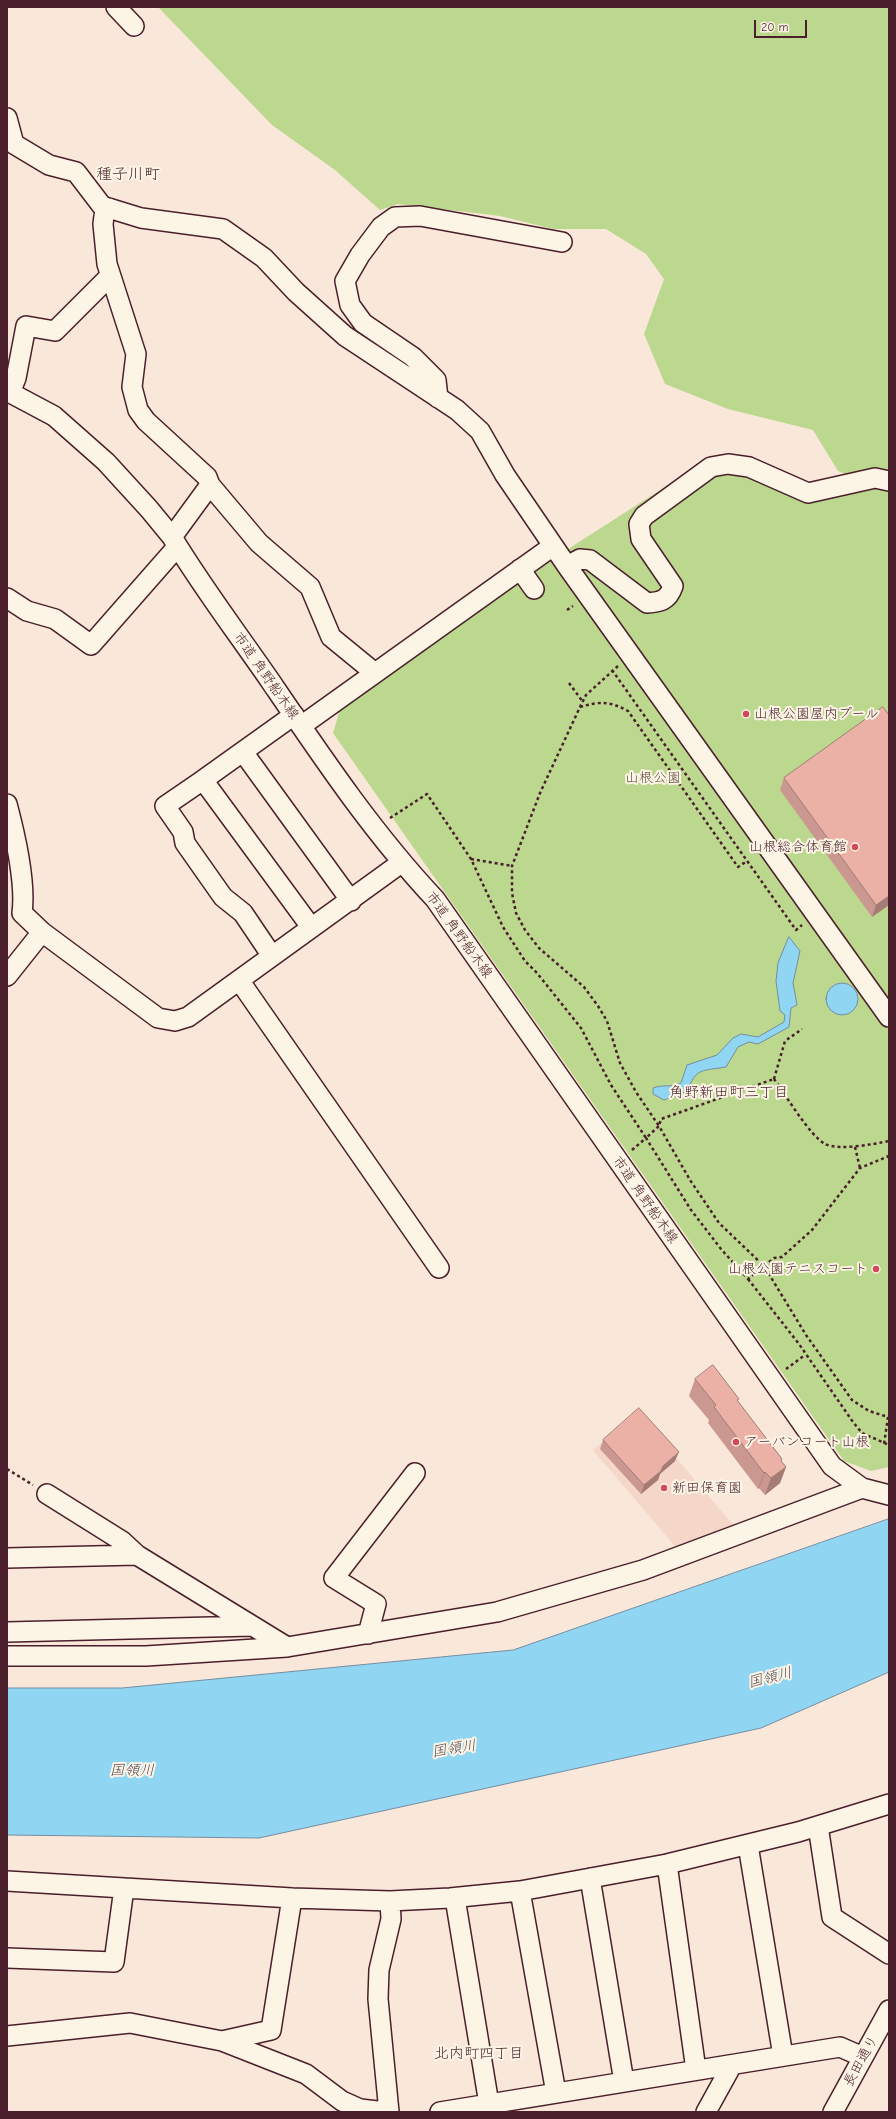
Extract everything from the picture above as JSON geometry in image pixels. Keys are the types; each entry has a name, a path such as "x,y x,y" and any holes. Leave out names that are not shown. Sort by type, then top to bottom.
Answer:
{"street":[{"path":"116,7 134,26"},
{"path":"7,118 11,144 49,164 76,172 102,206 141,218 223,229 264,258 296,292 345,336 457,410 480,431 505,475 553,546 889,1017"},
{"path":"109,208 104,216 103,224 110,276 136,354 132,387 138,410 146,421 208,477 210,485 258,543 310,587 331,637 375,673"},
{"path":"438,398 436,380 413,357 363,323 350,305 346,280 360,255 381,227 395,217 420,216 562,242"},
{"path":"9,392 17,373 26,326 55,331 110,276"},
{"name":"市道 角野船木線","path":"9,392 54,416 106,462 149,508 297,721 374,828 401,863 435,899 832,1466 862,1488 889,1495"},
{"path":"567,566 580,559 590,560 646,603 662,602 670,595 673,586 640,539 639,524 644,516 711,467 728,464 749,467 808,493 875,478 889,481"},
{"path":"7,598 27,611 55,619 91,645 174,542 210,485"},
{"path":"272,956 243,913 223,897 186,843 183,832 165,806 243,752 375,673 553,546"},
{"path":"520,569 534,589"},
{"path":"243,752 351,900"},
{"path":"203,780 311,927"},
{"path":"7,804 13,824 24,900 14,909 42,932 158,1018 175,1022 188,1017 401,863"},
{"path":"7,976 42,932"},
{"path":"239,980 439,1268"},
{"path":"368,1634 376,1604 334,1578 415,1474"},
{"path":"7,1656 146,1656 287,1647 497,1612 643,1570 862,1488"},
{"path":"47,1494 122,1541 137,1555 287,1647"},
{"path":"7,1558 137,1555"},
{"path":"7,1632 252,1626"},
{"path":"7,1881 292,1898 390,1901 455,1898 520,1891 667,1864 818,1826 889,1804"},
{"path":"818,1826 832,1917 889,1954"},
{"path":"748,1844 783,2056"},
{"path":"667,1864 696,2070"},
{"path":"590,1878 624,2082"},
{"path":"7,1958 114,1962 124,1888"},
{"path":"520,1891 546,2100"},
{"path":"222,2041 271,2030 292,1898"},
{"path":"455,1898 489,2104"},
{"path":"7,2036 130,2023 222,2041 306,2074 342,2101 360,2109 388,2112 378,1999 379,1970 391,1919 390,1901"},
{"name":"長田通り","path":"833,2112 889,2010"},
{"path":"440,2112 489,2104 546,2100 624,2082 840,2047 864,2057"},
{"path":"706,2112 732,2064"}],"path":[{"path":"631,656 612,670 586,696 540,793 512,866 512,893 516,913 539,948 579,983 598,1006 607,1021 620,1063 636,1092 659,1126 690,1180 719,1223 764,1266 806,1335 852,1400 869,1411 888,1416 884,1444"},
{"path":"612,670 796,930 816,916"},
{"path":"569,683 583,702"},
{"path":"580,707 607,702 613,703 628,711 738,867 747,861"},
{"path":"374,828 427,794 471,860 503,927 525,961 537,973 581,1028 611,1085 691,1210 799,1344 805,1355 862,1433 889,1445"},
{"path":"471,860 512,866"},
{"path":"774,1079 785,1041 802,1028"},
{"path":"646,1138 659,1126 660,1119 774,1079"},
{"path":"774,1079 813,1132 826,1144 855,1147 889,1141"},
{"path":"855,1147 860,1168"},
{"path":"748,1279 774,1258 782,1257 812,1230 860,1168 889,1156"},
{"path":"772,1380 805,1355"},
{"path":"7,1469 47,1494"}],"shaded area":[{"name":"新田保育園","path":"637,1412 735,1527 678,1550 593,1450"}],"green space":[{"name":"山根公園","path":"158,7 889,7 889,1467 871,1471 844,1461 333,733 340,709 565,551 696,467 711,460 809,489 850,476 838,471 813,430 728,409 665,384 644,334 664,279 646,254 606,229 553,229 500,216 398,204 380,210 335,170 272,125"}],"water":[{"path":"789,937 800,951 793,983 797,1005 791,1008 789,1027 758,1044 749,1042 738,1047 726,1067 706,1070 697,1074 688,1091 664,1100 653,1094 653,1088 681,1083 687,1065 717,1055 733,1038 741,1034 758,1037 784,1022 785,1015 780,1011 776,981 778,963"},
{"path":"842,983 848,984 855,990 858,999 857,1005 851,1012 842,1015 836,1014 829,1008 826,999 827,993 833,986"},
{"name":"国領川","path":"889,1519 889,1672 761,1728 259,1838 7,1835 7,1688 122,1688 513,1650"}],"building":[{"name":"山根総合体育館","path":"883,707 889,715 889,896 876,905 784,778"},
{"path":"713,1365 739,1399 737,1400 782,1459 781,1461 786,1467 771,1478 765,1472 764,1473 714,1407 716,1405 695,1379"},
{"path":"639,1408 679,1452 663,1466 661,1471 644,1485 603,1440"}],"place":[{"name":"山根公園屋内プール","path":"746,714"},
{"name":"山根総合体育館","path":"855,847"},
{"name":"山根公園テニスコート","path":"876,1269"},
{"name":"アーバンコート山根","path":"736,1442"},
{"name":"新田保育園","path":"664,1488"}],"district":[{"name":"種子川町","path":"128,174"},
{"name":"角野新田町三丁目","path":"729,1093"},
{"name":"北内町四丁目","path":"479,2054"}]}
